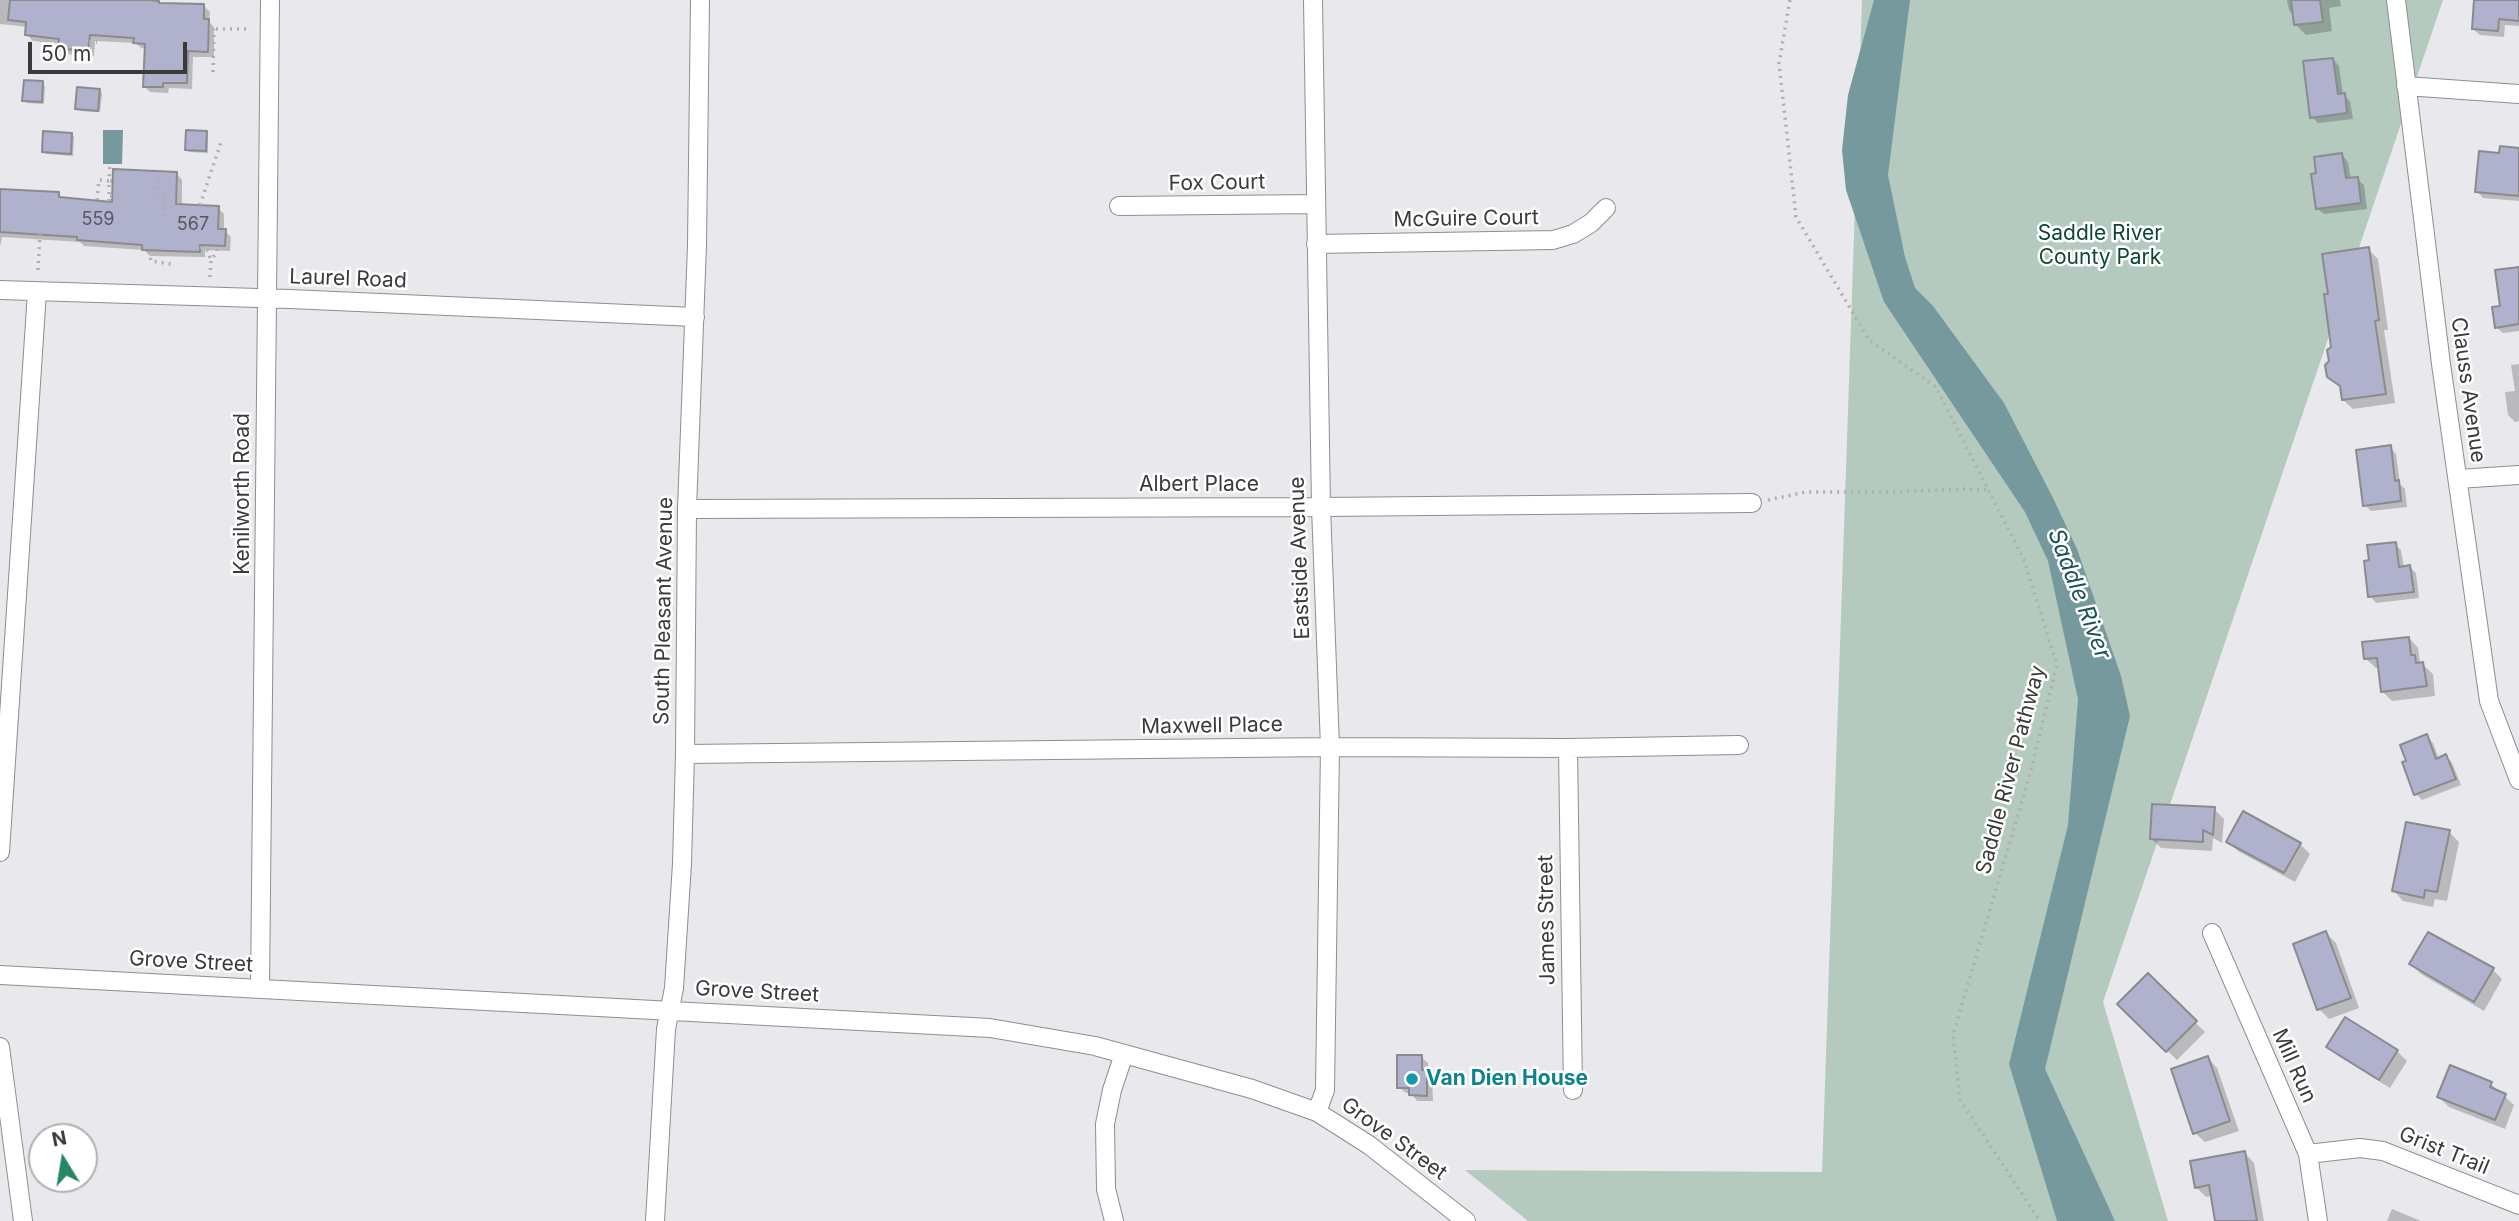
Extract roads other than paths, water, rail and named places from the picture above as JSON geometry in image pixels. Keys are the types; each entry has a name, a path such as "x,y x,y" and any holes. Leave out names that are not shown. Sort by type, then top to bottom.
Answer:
{"street":[{"name":"Kenilworth Road","path":"260,989 270,0"},
{"name":"South Pleasant Avenue","path":"655,1221 666,1029 674,988 682,864 687,509 695,317 700,0"},
{"name":"Eastside Avenue","path":"1313,0 1321,508 1330,747 1325,1090 1317,1112"},
{"name":"Clauss Avenue","path":"2396,0 2489,701 2519,780"},
{"path":"2406,86 2519,94"},
{"name":"Fox Court","path":"1119,206 1316,204"},
{"name":"McGuire Court","path":"1316,244 1553,240 1573,234 1591,223 1606,208"},
{"name":"Laurel Road","path":"0,290 695,317"},
{"path":"0,852 37,292"},
{"path":"2458,480 2519,475"},
{"name":"Albert Place","path":"687,509 1321,508 1752,503"},
{"name":"Maxwell Place","path":"685,754 1330,747 1567,748 1739,744"},
{"name":"James Street","path":"1567,748 1573,1090"},
{"name":"Mill Run","path":"2212,933 2308,1154 2318,1221"},
{"name":"Grove Street","path":"0,975 990,1028 1095,1046 1252,1089 1317,1112 1369,1145 1466,1221"},
{"path":"0,1047 14,1135 23,1221"},
{"path":"1114,1221 1107,1189 1105,1124 1112,1090 1124,1054"},
{"name":"Grist Trail","path":"2308,1154 2360,1148 2384,1151 2519,1205"}],"water":[{"name":"Saddle River","path":"1874,0 1910,0 1888,175 1905,257 1915,288 1933,306 2004,403 2053,498 2077,549 2121,676 2130,716 2045,1069 2115,1221 2057,1221 2009,1064 2068,825 2078,699 2048,561 2025,512 1884,302 1846,190 1842,150 1848,95"},
{"path":"103,130 123,130 122,164 103,164"}],"place":[{"name":"Van Dien House","path":"1412,1079"}],"park label":[{"name":"Saddle River County Park","path":"2100,246"}]}
